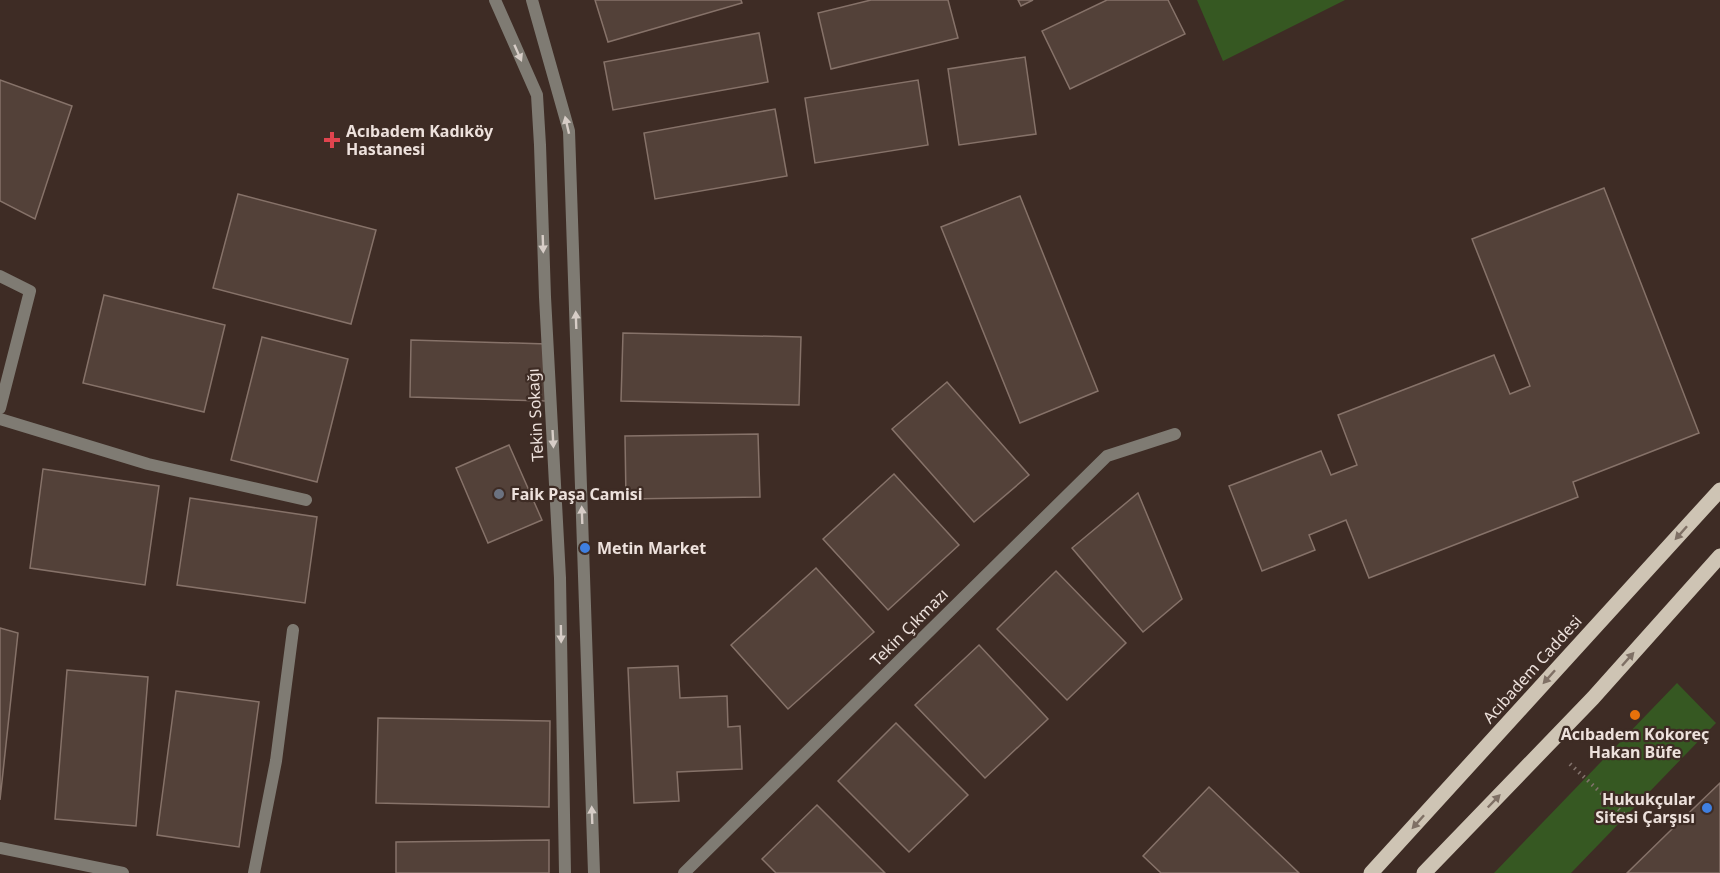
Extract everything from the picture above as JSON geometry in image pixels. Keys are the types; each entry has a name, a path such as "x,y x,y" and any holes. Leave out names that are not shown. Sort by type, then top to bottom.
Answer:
{"main road":[{"name":"Acıbadem Caddesi","path":"1371,873 1720,490"},
{"path":"1425,873 1593,698 1720,556"}],"street":[{"name":"Tekin Sokağı","path":"495,0 537,95 560,578 565,873"},
{"path":"532,0 569,131 594,873"},
{"path":"0,276 30,291 0,408"},
{"path":"0,419 148,464 306,500"},
{"name":"Tekin Çıkmazı","path":"684,873 1107,456 1175,434"},
{"path":"254,873 276,761 293,630"},
{"path":"0,848 123,873"}],"path":[{"path":"1570,764 1626,816"}],"green space":[{"path":"1197,0 1345,0 1223,61"},
{"path":"1677,683 1716,723 1571,873 1494,873"}],"building":[{"path":"595,0 741,0 742,3 608,42"},
{"path":"871,0 948,0 958,38 831,69 818,13"},
{"path":"1018,0 1033,0 1021,6"},
{"path":"1107,0 1168,0 1185,34 1070,89 1042,31"},
{"path":"759,33 768,82 613,110 604,62"},
{"path":"1025,57 1036,134 959,145 948,69"},
{"path":"0,80 72,106 35,219 0,201"},
{"path":"918,80 928,145 815,163 805,98"},
{"path":"775,109 787,176 655,199 644,133"},
{"path":"1604,188 1699,433 1573,482 1578,497 1369,578 1346,520 1309,535 1315,550 1262,571 1229,486 1321,451 1331,475 1357,465 1338,415 1494,355 1510,394 1530,386 1472,239"},
{"path":"238,194 376,230 351,324 213,288"},
{"path":"1020,196 1098,391 1020,423 941,227"},
{"path":"104,295 225,325 204,412 83,383"},
{"path":"623,333 801,337 799,405 621,401"},
{"path":"262,337 348,359 317,482 231,460"},
{"path":"411,340 547,344 546,401 410,397"},
{"path":"947,382 1029,475 974,522 892,429"},
{"path":"758,434 760,497 626,499 625,436"},
{"name":"Faik Paşa Camisi","path":"509,445 542,520 488,543 456,468"},
{"path":"43,469 159,486 145,585 30,568"},
{"path":"894,474 959,545 888,610 823,539"},
{"path":"1138,493 1182,599 1143,632 1072,548"},
{"path":"190,498 317,517 305,603 177,585"},
{"path":"816,568 874,632 788,709 731,645"},
{"path":"1056,571 1126,643 1067,700 997,629"},
{"path":"0,628 18,633 0,800"},
{"path":"979,645 1048,719 985,778 915,705"},
{"path":"678,666 680,698 727,696 728,727 740,726 742,769 677,772 679,801 634,803 628,668"},
{"path":"67,670 148,677 136,826 55,819"},
{"path":"176,691 259,702 239,847 157,835"},
{"path":"378,718 550,721 549,807 376,803"},
{"path":"896,723 968,795 909,852 838,781"},
{"name":"Hukukçular Sitesi Çarşısı","path":"1720,783 1720,873 1627,873 1668,833"},
{"path":"1209,787 1299,873 1161,873 1143,856"},
{"path":"817,805 885,873 776,873 762,859"},
{"path":"549,840 549,873 396,873 396,842"}],"place":[{"name":"Acıbadem Kadıköy Hastanesi","path":"332,140"},
{"name":"Faik Paşa Camisi","path":"499,494"},
{"name":"Metin Market","path":"585,548"},
{"name":"Acıbadem Kokoreç Hakan Büfe","path":"1635,715"},
{"name":"Hukukçular Sitesi Çarşısı","path":"1707,808"}]}
